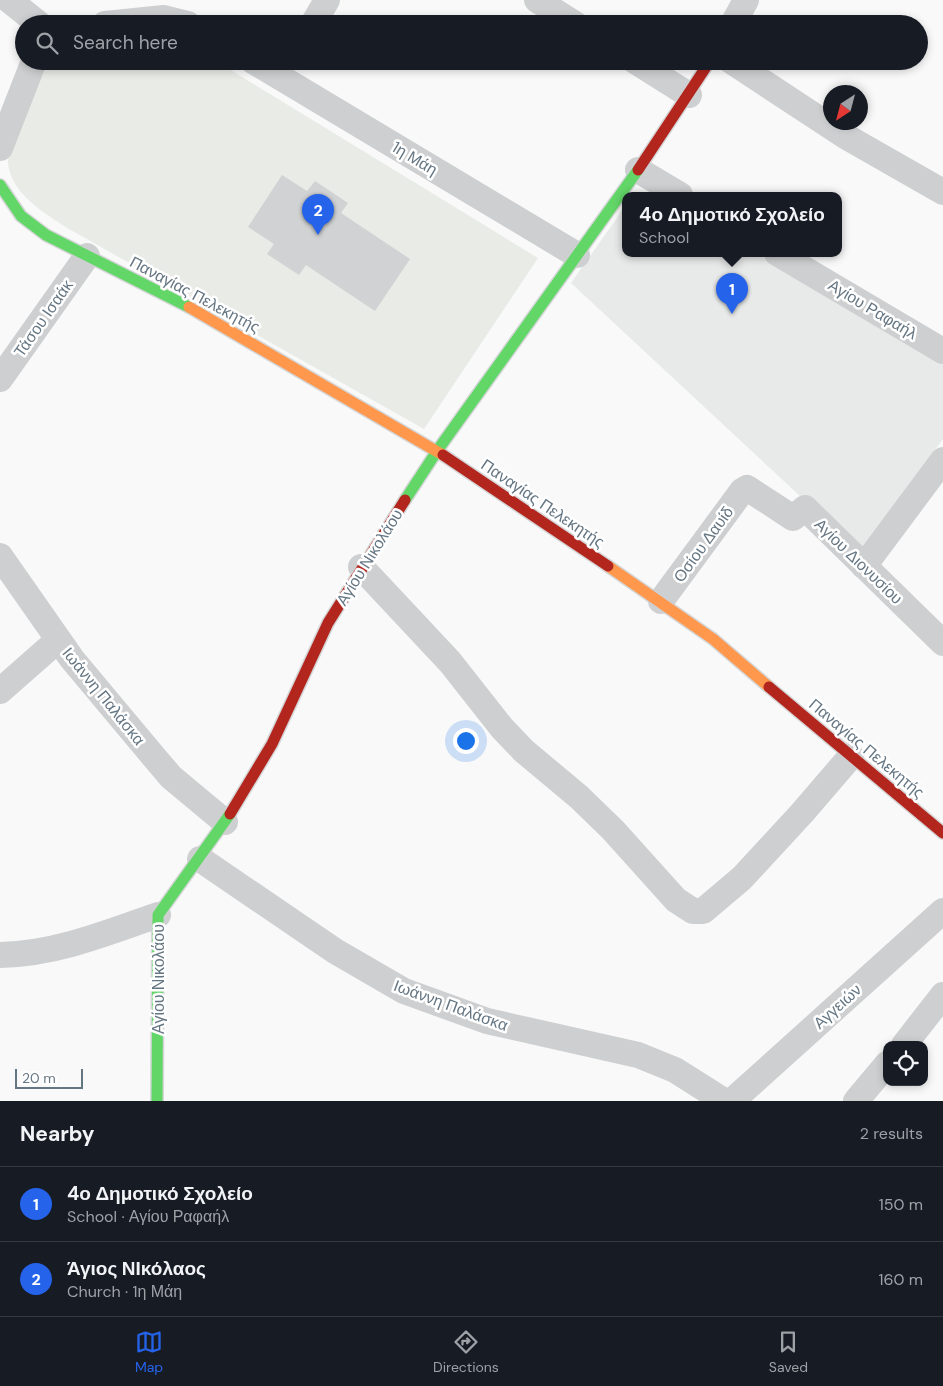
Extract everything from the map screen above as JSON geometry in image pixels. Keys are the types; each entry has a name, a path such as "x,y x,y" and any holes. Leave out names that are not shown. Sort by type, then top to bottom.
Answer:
{"street":[{"path":"9,0 28,15"},
{"path":"318,15 327,0"},
{"path":"538,0 561,15"},
{"path":"737,15 746,0"},
{"path":"0,148 30,70"},
{"name":"1η Μάη","path":"286,70 577,255"},
{"path":"649,70 689,95"},
{"name":"Αγίου Νικολάου","path":"622,192 704,70"},
{"path":"745,70 837,131 943,192"},
{"path":"638,170 675,192"},
{"path":"0,185 8,201 27,221 46,235 87,256"},
{"name":"Αγίου Νικολάου","path":"157,1101 159,1012 158,915 225,822 272,744 328,623 361,567 437,451 622,192"},
{"name":"Τάσου Ισαάκ","path":"0,379 87,256"},
{"name":"Παναγίας Πελεκητής","path":"87,256 186,305 437,451 661,601 713,639 943,833"},
{"name":"Αγίου Ραφαήλ","path":"784,257 943,351"},
{"path":"864,566 943,460"},
{"name":"Οσίου Δαυίδ","path":"661,601 742,491 747,488"},
{"name":"Αγίου Διονυσίου","path":"747,488 793,518 804,508 943,643"},
{"name":"Ιωάννη Παλάσκα","path":"0,556 58,640 171,777 225,822"},
{"path":"361,567 450,662 502,728 524,751 579,797 613,830 676,900 694,911 703,911 742,878 851,756"},
{"path":"0,691 58,640"},
{"name":"Ιωάννη Παλάσκα","path":"200,859 335,952 404,991 487,1021 638,1055 676,1070 724,1101"},
{"name":"Αγγειών","path":"732,1101 943,911"},
{"path":"0,955 24,954 56,948 158,915"},
{"path":"907,1041 943,995"},
{"path":"856,1101 883,1069"}],"shaded area":[{"path":"44,70 231,70 538,258 424,429 69,229 40,210 15,184 8,162 24,117"},
{"path":"622,211 622,257 763,257 943,365 943,439 859,551 571,283"}],"building":[{"path":"282,175 307,191 315,181 348,203 341,213 410,259 375,311 306,265 299,275 267,254 274,244 248,227"}],"traffic: fast":[{"path":"622,192 638,170"},
{"path":"0,185 21,216 46,235 189,307"},
{"path":"405,500 437,451 622,192"},
{"path":"157,1101 158,915 230,814"}],"traffic: slow":[{"path":"189,307 443,455"},
{"path":"608,566 713,639 769,687"}],"traffic: jam":[{"path":"638,170 704,70"},
{"path":"443,455 608,566"},
{"path":"230,814 272,744 328,623 405,500"},
{"path":"769,687 943,833"}],"place":[{"name":"Άγιος ΝΙκόλαος","path":"318,235"},
{"name":"4ο Δημοτικό Σχολείο","path":"732,314"}]}
